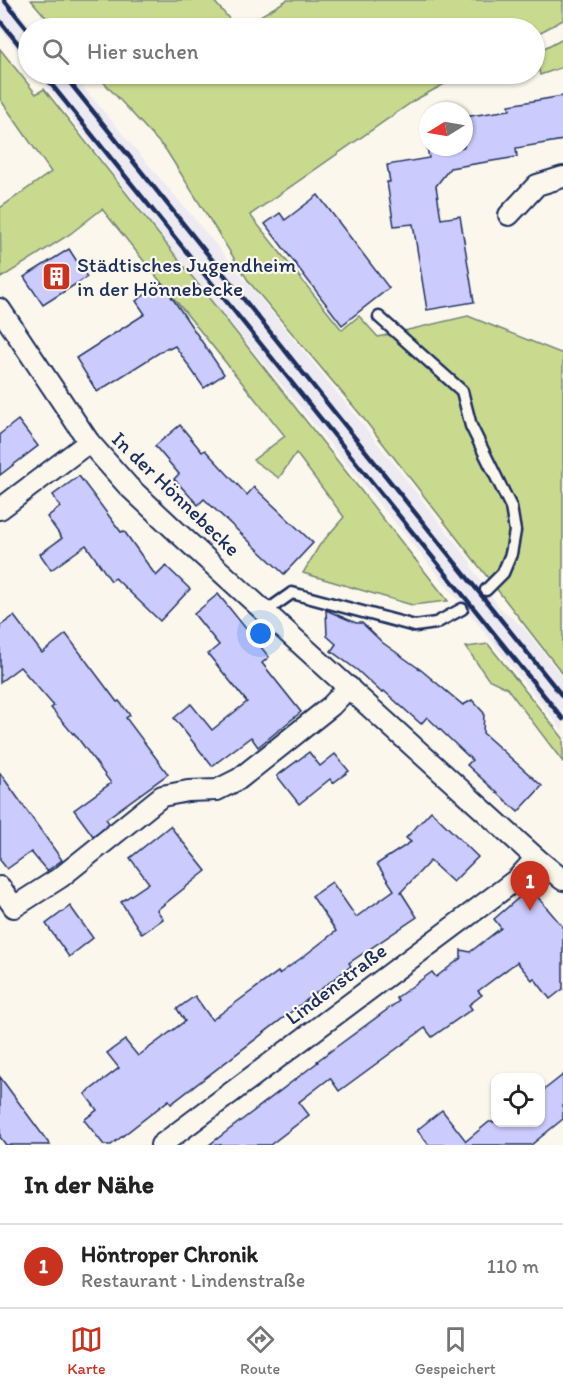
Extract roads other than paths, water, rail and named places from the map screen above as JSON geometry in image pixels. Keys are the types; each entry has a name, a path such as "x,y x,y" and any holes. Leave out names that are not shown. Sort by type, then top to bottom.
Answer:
{"street":[{"path":"509,215 537,186 563,177"},
{"name":"In der Hönnebecke","path":"0,309 89,442 128,486 536,858 563,880"},
{"path":"0,509 89,442"},
{"path":"0,887 14,906 61,877 162,796 188,791 217,790 239,779 331,706 349,687"},
{"name":"Lindenstraße","path":"161,1145 517,879 536,858"}],"lane":[{"path":"379,317 462,392 471,426 511,507 515,531 511,554 503,573 486,590"},
{"path":"265,612 292,593 415,626 436,623 462,609"}],"railway":[{"path":"4,0 18,18"},
{"path":"0,21 18,44"},
{"path":"51,84 563,719"},
{"path":"71,84 563,697"}],"place":[{"name":"Städtisches Jugendheim in der Hönnebecke","path":"56,277"},
{"name":"Höntroper Chronik","path":"530,911"}]}
